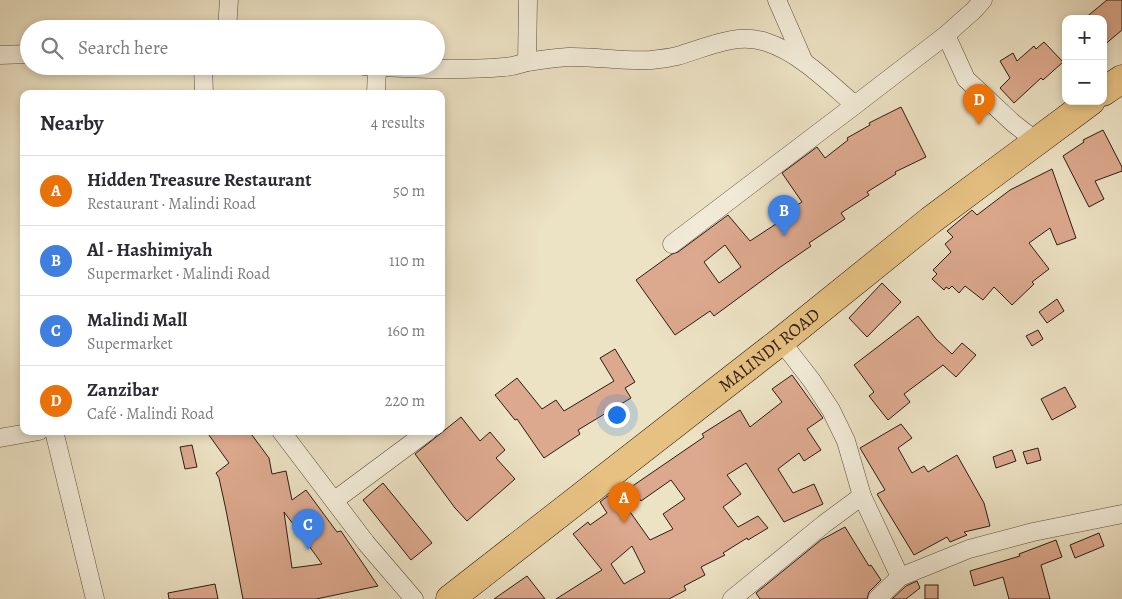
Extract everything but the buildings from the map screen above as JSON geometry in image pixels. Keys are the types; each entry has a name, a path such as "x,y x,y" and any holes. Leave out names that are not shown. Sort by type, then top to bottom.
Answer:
{"highway":[{"path":"1107,89 1122,79"},
{"name":"MALINDI ROAD","path":"450,599 782,341 931,220 1086,105"}],"street":[{"path":"227,20 228,0"},
{"path":"527,62 528,0"},
{"path":"777,0 804,62"},
{"path":"672,244 946,35 983,0"},
{"path":"946,35 966,79 1013,124 1036,141"},
{"path":"445,68 508,67 527,62 567,57 589,57 623,61 650,60 677,56 716,43 736,39 752,39 766,42 804,62 855,105"},
{"path":"0,55 20,54"},
{"path":"203,75 204,90"},
{"path":"372,75 375,90"},
{"path":"782,341 831,410 846,441 862,496 900,577"},
{"path":"0,438 20,434"},
{"path":"55,435 95,599"},
{"path":"284,435 407,598"},
{"path":"335,500 423,435"},
{"path":"732,599 824,524 862,496"},
{"path":"878,599 900,577 969,549 1033,532 1122,514"}],"place":[{"name":"Zanzibar","path":"979,125"},
{"name":"Al - Hashimiyah","path":"784,236"},
{"name":"Hidden Treasure Restaurant","path":"624,523"},
{"name":"Malindi Mall","path":"308,550"}]}
